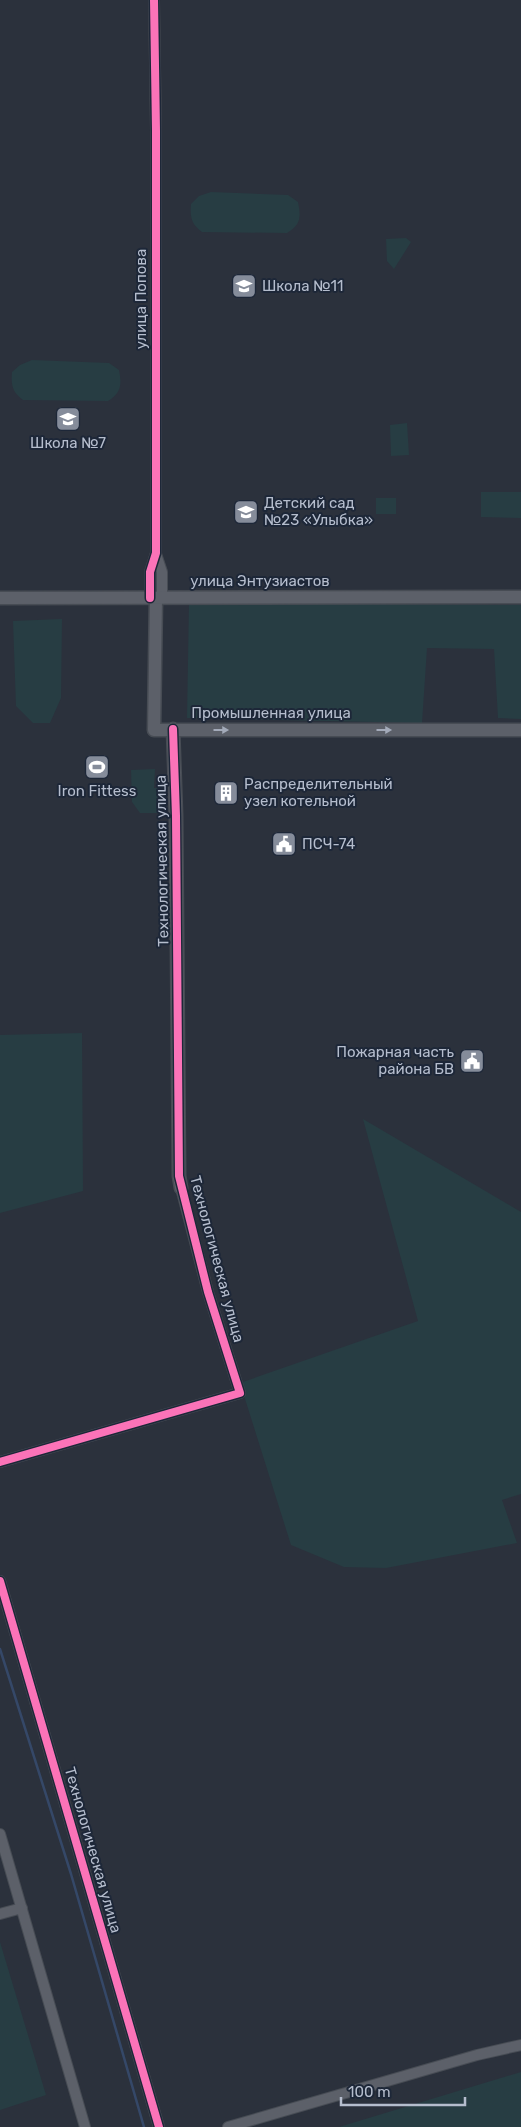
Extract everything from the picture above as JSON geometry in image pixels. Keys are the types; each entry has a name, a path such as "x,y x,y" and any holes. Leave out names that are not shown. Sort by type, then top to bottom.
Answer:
{"street":[{"name":"улица Попова","path":"154,0 156,130 156,552 150,572 156,598"},
{"name":"улица Энтузиастов","path":"0,598 521,597"},
{"name":"Промышленная улица","path":"156,598 154,730 521,730"},
{"name":"Технологическая улица","path":"0,1462 240,1393 208,1292 179,1176 176,816 173,730"},
{"name":"Технологическая улица","path":"0,1581 159,2127"},
{"path":"0,1834 85,2127"},
{"path":"0,1914 22,1908"},
{"path":"228,2127 476,2055 521,2045"}],"green space":[{"path":"211,192 288,195 298,202 299,220 295,227 287,233 202,232 195,226 192,220 191,204 199,196"},
{"path":"406,238 411,242 394,269 387,261 386,239"},
{"path":"32,360 109,363 119,370 118,392 108,401 23,400 16,394 13,388 12,372 20,365"},
{"path":"407,423 409,455 391,456 390,425"},
{"path":"481,492 521,492 521,518 481,517"},
{"path":"376,498 396,498 396,514 376,514"},
{"path":"189,603 521,605 521,719 498,718 494,649 427,648 422,723 187,718"},
{"path":"62,619 61,698 50,723 33,723 16,706 13,621"},
{"path":"155,769 154,788 160,788 160,813 140,813 132,802 131,770"},
{"path":"82,1033 83,1191 0,1213 0,1035"},
{"path":"363,1119 521,1212 521,1494 502,1500 517,1543 386,1568 344,1567 291,1545 240,1383 418,1321"},
{"path":"0,1942 46,2095 0,2110"},
{"path":"521,2072 521,2127 339,2127"}],"waterway":[{"path":"0,1649 71,1874 144,2127"}],"cycle path":[{"path":"150,598 150,572 156,553 156,131 154,0"},
{"path":"0,1462 240,1393 208,1292 179,1176 176,816 173,729"},
{"path":"0,1581 159,2127"}],"place":[{"name":"Школа №11","path":"244,286"},
{"name":"Школа №7","path":"68,419"},
{"name":"Детский сад №23 «Улыбка»","path":"246,512"},
{"name":"Iron Fittess","path":"97,767"},
{"name":"Распределительный узел котельной","path":"226,793"},
{"name":"ПСЧ-74","path":"284,844"},
{"name":"Пожарная часть района БВ","path":"472,1061"}]}
